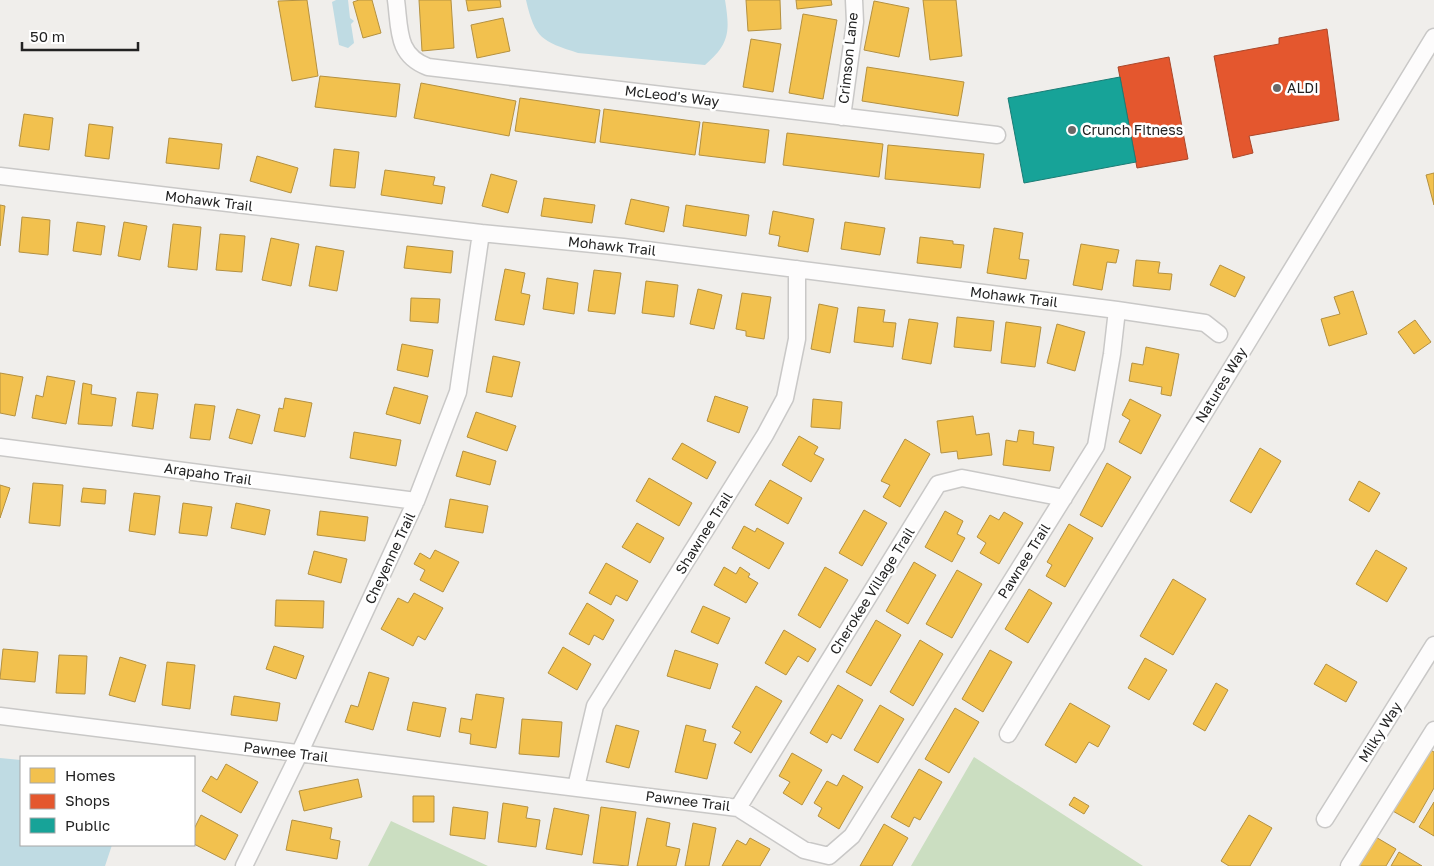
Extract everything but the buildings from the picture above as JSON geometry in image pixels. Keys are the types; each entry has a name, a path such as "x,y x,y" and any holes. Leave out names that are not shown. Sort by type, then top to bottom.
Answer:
{"street":[{"name":"McLeod's Way","path":"396,0 403,45 408,55 416,62 428,67 997,135"},
{"name":"Crimson Lane","path":"842,116 855,22 854,0"},
{"name":"Natures Way","path":"1008,734 1434,37"},
{"name":"Mohawk Trail","path":"0,176 481,233 623,247 1116,310 1205,323 1219,334"},
{"name":"Cheyenne Trail","path":"244,866 299,754 416,502 458,392 481,233"},
{"name":"Shawnee Trail","path":"576,786 596,706 765,435 786,398 797,338 797,269"},
{"name":"Pawnee Trail","path":"0,716 299,754 576,786 738,808 804,850 829,856 852,836 1096,446 1112,354 1116,310"},
{"name":"Arapaho Trail","path":"0,447 416,502"},
{"name":"Cherokee Village Trail","path":"738,808 938,484 962,478 1064,498"},
{"name":"Milky Way","path":"1325,819 1434,645"},
{"path":"1349,866 1434,730"}],"green space":[{"path":"974,757 1143,866 911,866"},
{"path":"391,821 488,866 368,866"}],"water":[{"path":"348,0 350,18 354,21 351,24 354,43 348,48 339,45 332,2"},
{"path":"526,0 725,0 728,20 726,36 719,50 705,65 578,53 556,45 542,37 533,23"},
{"path":"0,758 20,760 20,846 112,846 105,866 0,866"}],"place":[{"name":"ALDI","path":"1277,88"},
{"name":"Crunch Fitness","path":"1072,130"}]}
